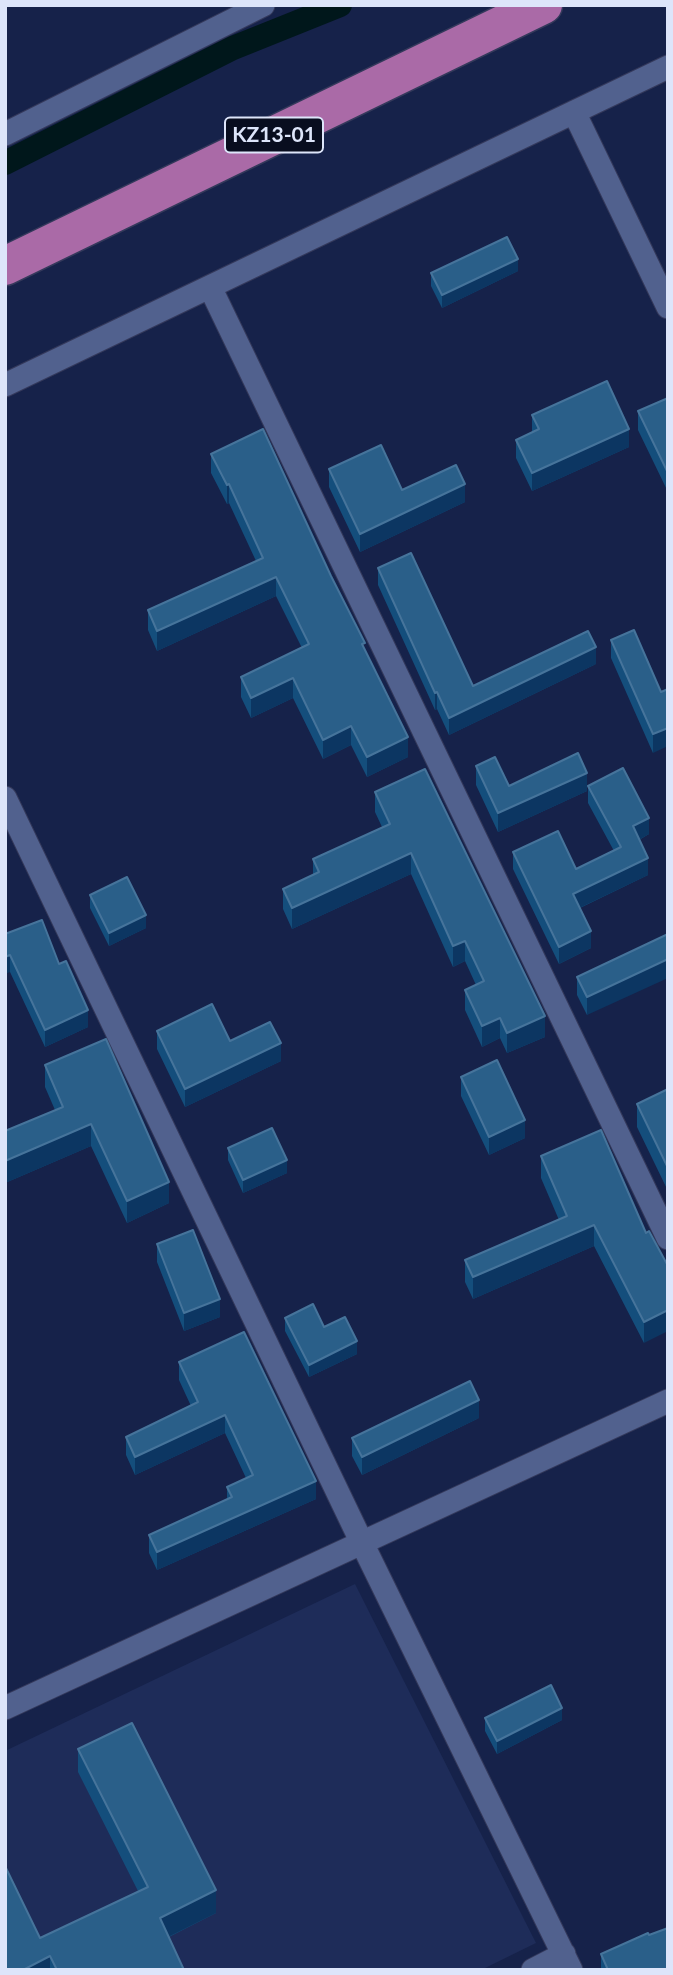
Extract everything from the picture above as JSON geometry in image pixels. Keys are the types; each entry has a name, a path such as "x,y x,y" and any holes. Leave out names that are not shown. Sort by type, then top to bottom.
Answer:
{"highway":[{"name":"KZ13-01","path":"5,266 543,5"}],"street":[{"path":"5,134 263,5"},
{"path":"5,385 668,67"},
{"path":"573,112 668,307"},
{"path":"210,287 668,1238"},
{"path":"5,798 362,1543 568,1962 533,1970"},
{"path":"5,1708 668,1401"}],"shaded area":[{"path":"355,1584 536,1943 481,1970 5,1970 5,1751"}],"building":[{"path":"507,237 518,259 442,295 431,273"},
{"path":"607,381 629,429 532,473 516,440 539,429 532,415"},
{"path":"668,398 668,473 638,411"},
{"path":"263,429 408,737 367,757 351,726 323,740 293,678 251,698 241,677 309,644 276,577 157,631 148,610 263,558 229,484 227,485 211,454"},
{"path":"381,445 402,490 456,465 465,484 360,534 329,469"},
{"path":"411,553 473,686 588,631 596,647 449,718 378,568"},
{"path":"634,630 661,692 668,689 668,728 653,734 611,640"},
{"path":"578,753 587,773 498,813 476,766 495,757 509,786"},
{"path":"623,768 649,818 633,826 648,858 573,894 591,931 559,947 513,852 558,831 576,869 621,847 588,786"},
{"path":"425,769 545,1016 507,1033 500,1018 482,1026 465,990 484,981 465,941 453,946 411,853 292,908 283,889 319,872 313,859 390,824 375,792"},
{"path":"127,877 146,915 109,933 90,895"},
{"path":"42,920 59,964 66,961 88,1010 45,1030 10,955 5,957 5,934"},
{"path":"668,934 668,959 587,997 577,977"},
{"path":"212,1004 230,1041 270,1022 281,1043 185,1089 157,1031"},
{"path":"106,1039 169,1182 127,1201 91,1124 5,1161 5,1131 63,1107 45,1065"},
{"path":"497,1060 525,1120 489,1137 461,1077"},
{"path":"668,1089 668,1168 637,1104"},
{"path":"272,1128 287,1160 243,1180 228,1148"},
{"path":"601,1130 646,1233 649,1231 668,1266 668,1310 644,1322 594,1225 473,1277 465,1260 567,1216 541,1156"},
{"path":"193,1230 220,1299 184,1313 157,1244"},
{"path":"313,1304 324,1327 345,1317 357,1341 309,1365 285,1318"},
{"path":"244,1332 316,1481 157,1552 149,1535 232,1497 227,1487 253,1475 225,1415 135,1457 126,1437 198,1402 179,1362"},
{"path":"470,1381 479,1400 362,1457 352,1438"},
{"path":"551,1685 562,1708 497,1741 485,1718"},
{"path":"132,1723 216,1890 160,1918 184,1970 57,1970 50,1956 23,1970 5,1970 5,1866 40,1938 148,1887 78,1749"},
{"path":"668,1928 668,1970 608,1970 601,1954 648,1933 649,1935"}],"waterway":[{"path":"5,163 233,48 340,5"}]}
